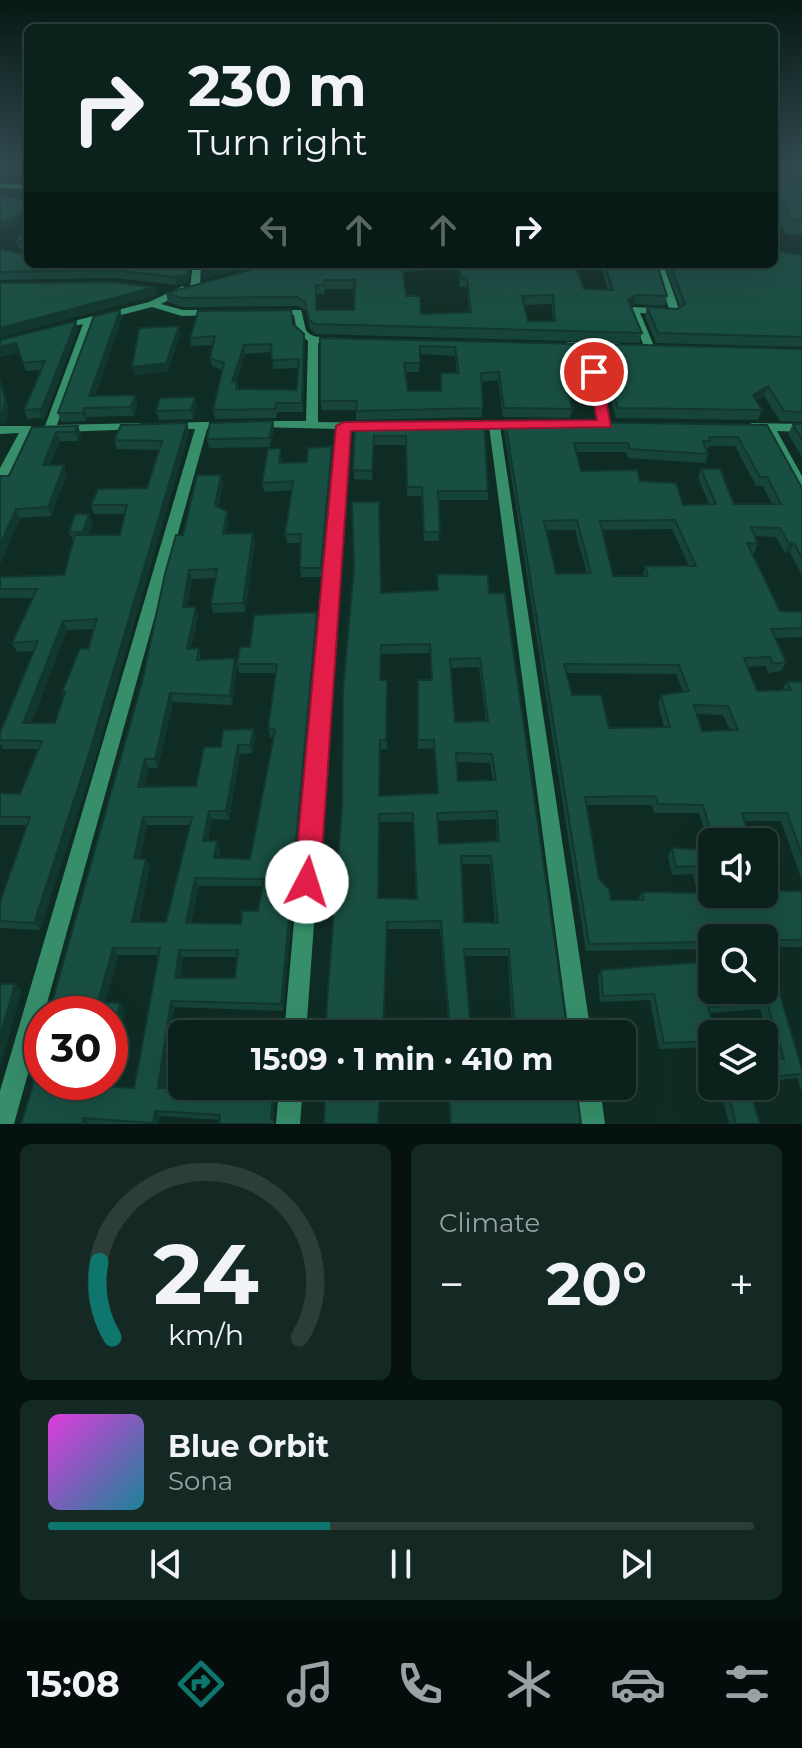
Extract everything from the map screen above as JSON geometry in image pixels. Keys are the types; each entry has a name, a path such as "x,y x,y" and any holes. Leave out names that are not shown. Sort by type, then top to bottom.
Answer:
{"street":[{"path":"195,287 197,268"},
{"path":"649,346 634,310 675,312 660,268"},
{"path":"45,332 152,304 177,291 209,284"},
{"path":"162,289 177,291"},
{"path":"152,304 182,313 226,313"},
{"path":"255,313 298,312 302,332 313,340 343,340"},
{"path":"50,429 90,320"},
{"path":"312,423 313,340"},
{"path":"557,345 664,347"},
{"path":"588,345 605,424"},
{"path":"0,430 312,423 389,425"},
{"path":"494,423 578,1020"},
{"path":"449,424 542,423"},
{"path":"589,424 620,425"},
{"path":"2,1124 202,425"},
{"path":"296,1020 344,426"},
{"path":"739,427 802,428"},
{"path":"769,427 802,487"},
{"path":"0,479 27,429"},
{"path":"288,1124 290,1100"},
{"path":"590,1100 593,1124"}],"building":[{"path":"0,215 20,215 0,222"},
{"path":"789,215 802,215 802,220 790,219"},
{"path":"24,231 24,244 15,238"},
{"path":"0,249 24,254 24,268 188,268 187,275 175,277 113,270 0,272"},
{"path":"778,252 802,255 802,337 658,333 647,307 677,309 685,304 672,268 778,268"},
{"path":"258,268 402,268 406,296 420,296 421,314 471,312 467,278 461,278 460,268 576,268 584,289 613,290 605,268 658,268 667,296 636,295 628,300 642,333 315,324 309,320 305,302 297,297 182,298 166,293","holes":["325,280 355,280 354,310 316,310 316,285 324,285","553,295 555,321 528,321 522,296"]},
{"path":"113,282 155,287 0,328 0,283"},
{"path":"120,310 89,396 135,395 131,407 84,408 83,413 58,413 94,316"},
{"path":"291,310 293,324 304,334 302,403 276,403 275,409 213,410 224,363 210,358 215,336 190,338 198,311","holes":["271,344 272,360 299,359 297,390 236,389 237,382 232,382 244,345"]},
{"path":"76,321 40,413 41,409 24,410 45,361 23,363 16,343 0,347 0,340"},
{"path":"179,326 166,363 132,367 139,328"},
{"path":"320,338 583,344 593,389 568,388 572,409 504,408 499,372 481,373 483,408 356,411 357,401 320,401","holes":["420,346 455,347 459,373 441,373 441,391 408,391 404,363 420,363"]},
{"path":"600,344 802,349 802,412 784,411 768,386 753,395 762,410 618,408"},
{"path":"0,380 5,400 0,415"},
{"path":"195,397 191,410 156,411 160,398"},
{"path":"273,421 269,438 207,439 210,423"},
{"path":"484,421 488,491 438,491 440,532 424,532 422,487 407,487 406,436 374,436 372,471 353,470 355,423"},
{"path":"505,421 767,425 802,488 802,558 794,543 789,544 780,528 751,527 758,544 747,543 780,611 802,612 802,628 771,629 786,662 773,664 770,657 744,658 757,691 791,690 787,681 802,682 802,855 787,813 742,813 747,828 710,828 703,805 658,804 655,796 585,797 599,879 609,889 611,900 644,900 642,892 698,893 698,908 778,908 778,891 802,891 802,940 778,940 778,924 698,924 698,942 589,944","holes":["709,437 738,437 760,477 767,477 781,504 734,504 720,469 701,469 716,504 683,505 676,483 640,481 637,470 581,471 574,443 628,443 630,449 708,454 703,441 711,441","577,520 591,573 556,574 544,521","675,520 696,566 645,566 648,576 613,576 600,521","564,664 679,665 689,691 661,695 670,727 609,728 601,695 572,695","694,705 728,706 738,730 702,731"]},
{"path":"187,423 87,760 34,923 0,921 0,902 30,817 0,817 0,793 20,794 42,741 0,740 0,733 38,641 12,643 37,589 0,589 0,577 64,575 75,535 120,535 127,505 91,505 98,489 147,488 162,441 114,440 121,425","holes":["97,619 88,649 80,648 62,692 65,692 55,723 23,723 63,621"]},
{"path":"793,424 802,424 802,440"},
{"path":"78,426 75,432 56,432 43,465 64,465 48,507 16,509 0,545 0,476 9,476 32,427"},
{"path":"332,446 321,568 300,568 301,534 285,534 293,481 262,483 268,449 281,448 279,463 307,462 308,448"},
{"path":"197,475 221,475 215,506 227,511 223,534 253,533 243,603 211,604 217,569 189,570 183,607 196,607 187,649 199,648 197,660 235,658 230,696 170,693 155,759 145,759 138,787 196,786 204,747 221,747 223,730 254,729 250,745 238,745 226,811 209,811 203,841 217,841 214,858 250,859 275,730 268,728 277,664 237,664 240,647 250,647 254,615 317,612 281,1004 171,1001 158,1088 168,1088 168,1100 272,1100 271,1119 275,1124 219,1124 220,1115 155,1111 153,1123 83,1118 82,1124 21,1124 28,1100 128,1100 128,1088 134,1088 160,948 113,948 100,996 54,996 142,682 176,535 183,535","holes":["143,817 192,817 166,922 132,922 146,859 134,858","195,878 264,879 258,911 242,911 241,924 186,923","179,950 238,950 235,978 175,978"]},
{"path":"352,502 379,502 381,593 438,590 437,574 488,575 489,593 505,593 566,1020 514,1020 509,949 464,949 470,1020 428,1020 449,1018 441,921 387,922 384,1020 326,1020 342,809 343,690 354,567","holes":["430,644 432,680 418,680 418,740 434,740 438,793 379,796 380,740 386,740 387,680 380,680 381,645","480,658 488,721 455,722 450,659","456,753 492,754 496,780 458,781","497,811 499,841 439,844 437,813","413,813 417,899 378,898 379,814","461,856 491,856 498,923 464,922"]},
{"path":"75,514 89,514 83,532 69,532"},
{"path":"672,848 698,849 698,870 697,866 676,867"},
{"path":"698,962 698,1004 752,1004 708,1007 712,1020 698,1020 698,1042 664,1043 654,994 603,996 601,970"},
{"path":"0,984 15,984 0,1036"},
{"path":"778,988 802,1074 778,1076 778,1059 784,1059 778,1039 778,1020 772,1020 767,1004 778,1004"},
{"path":"325,1100 380,1100 378,1124 324,1124"},
{"path":"449,1100 578,1100 581,1124 451,1124"},
{"path":"730,1100 753,1100 760,1124 736,1124"}],"route":[{"path":"307,882 344,426 605,424 594,372"}]}
